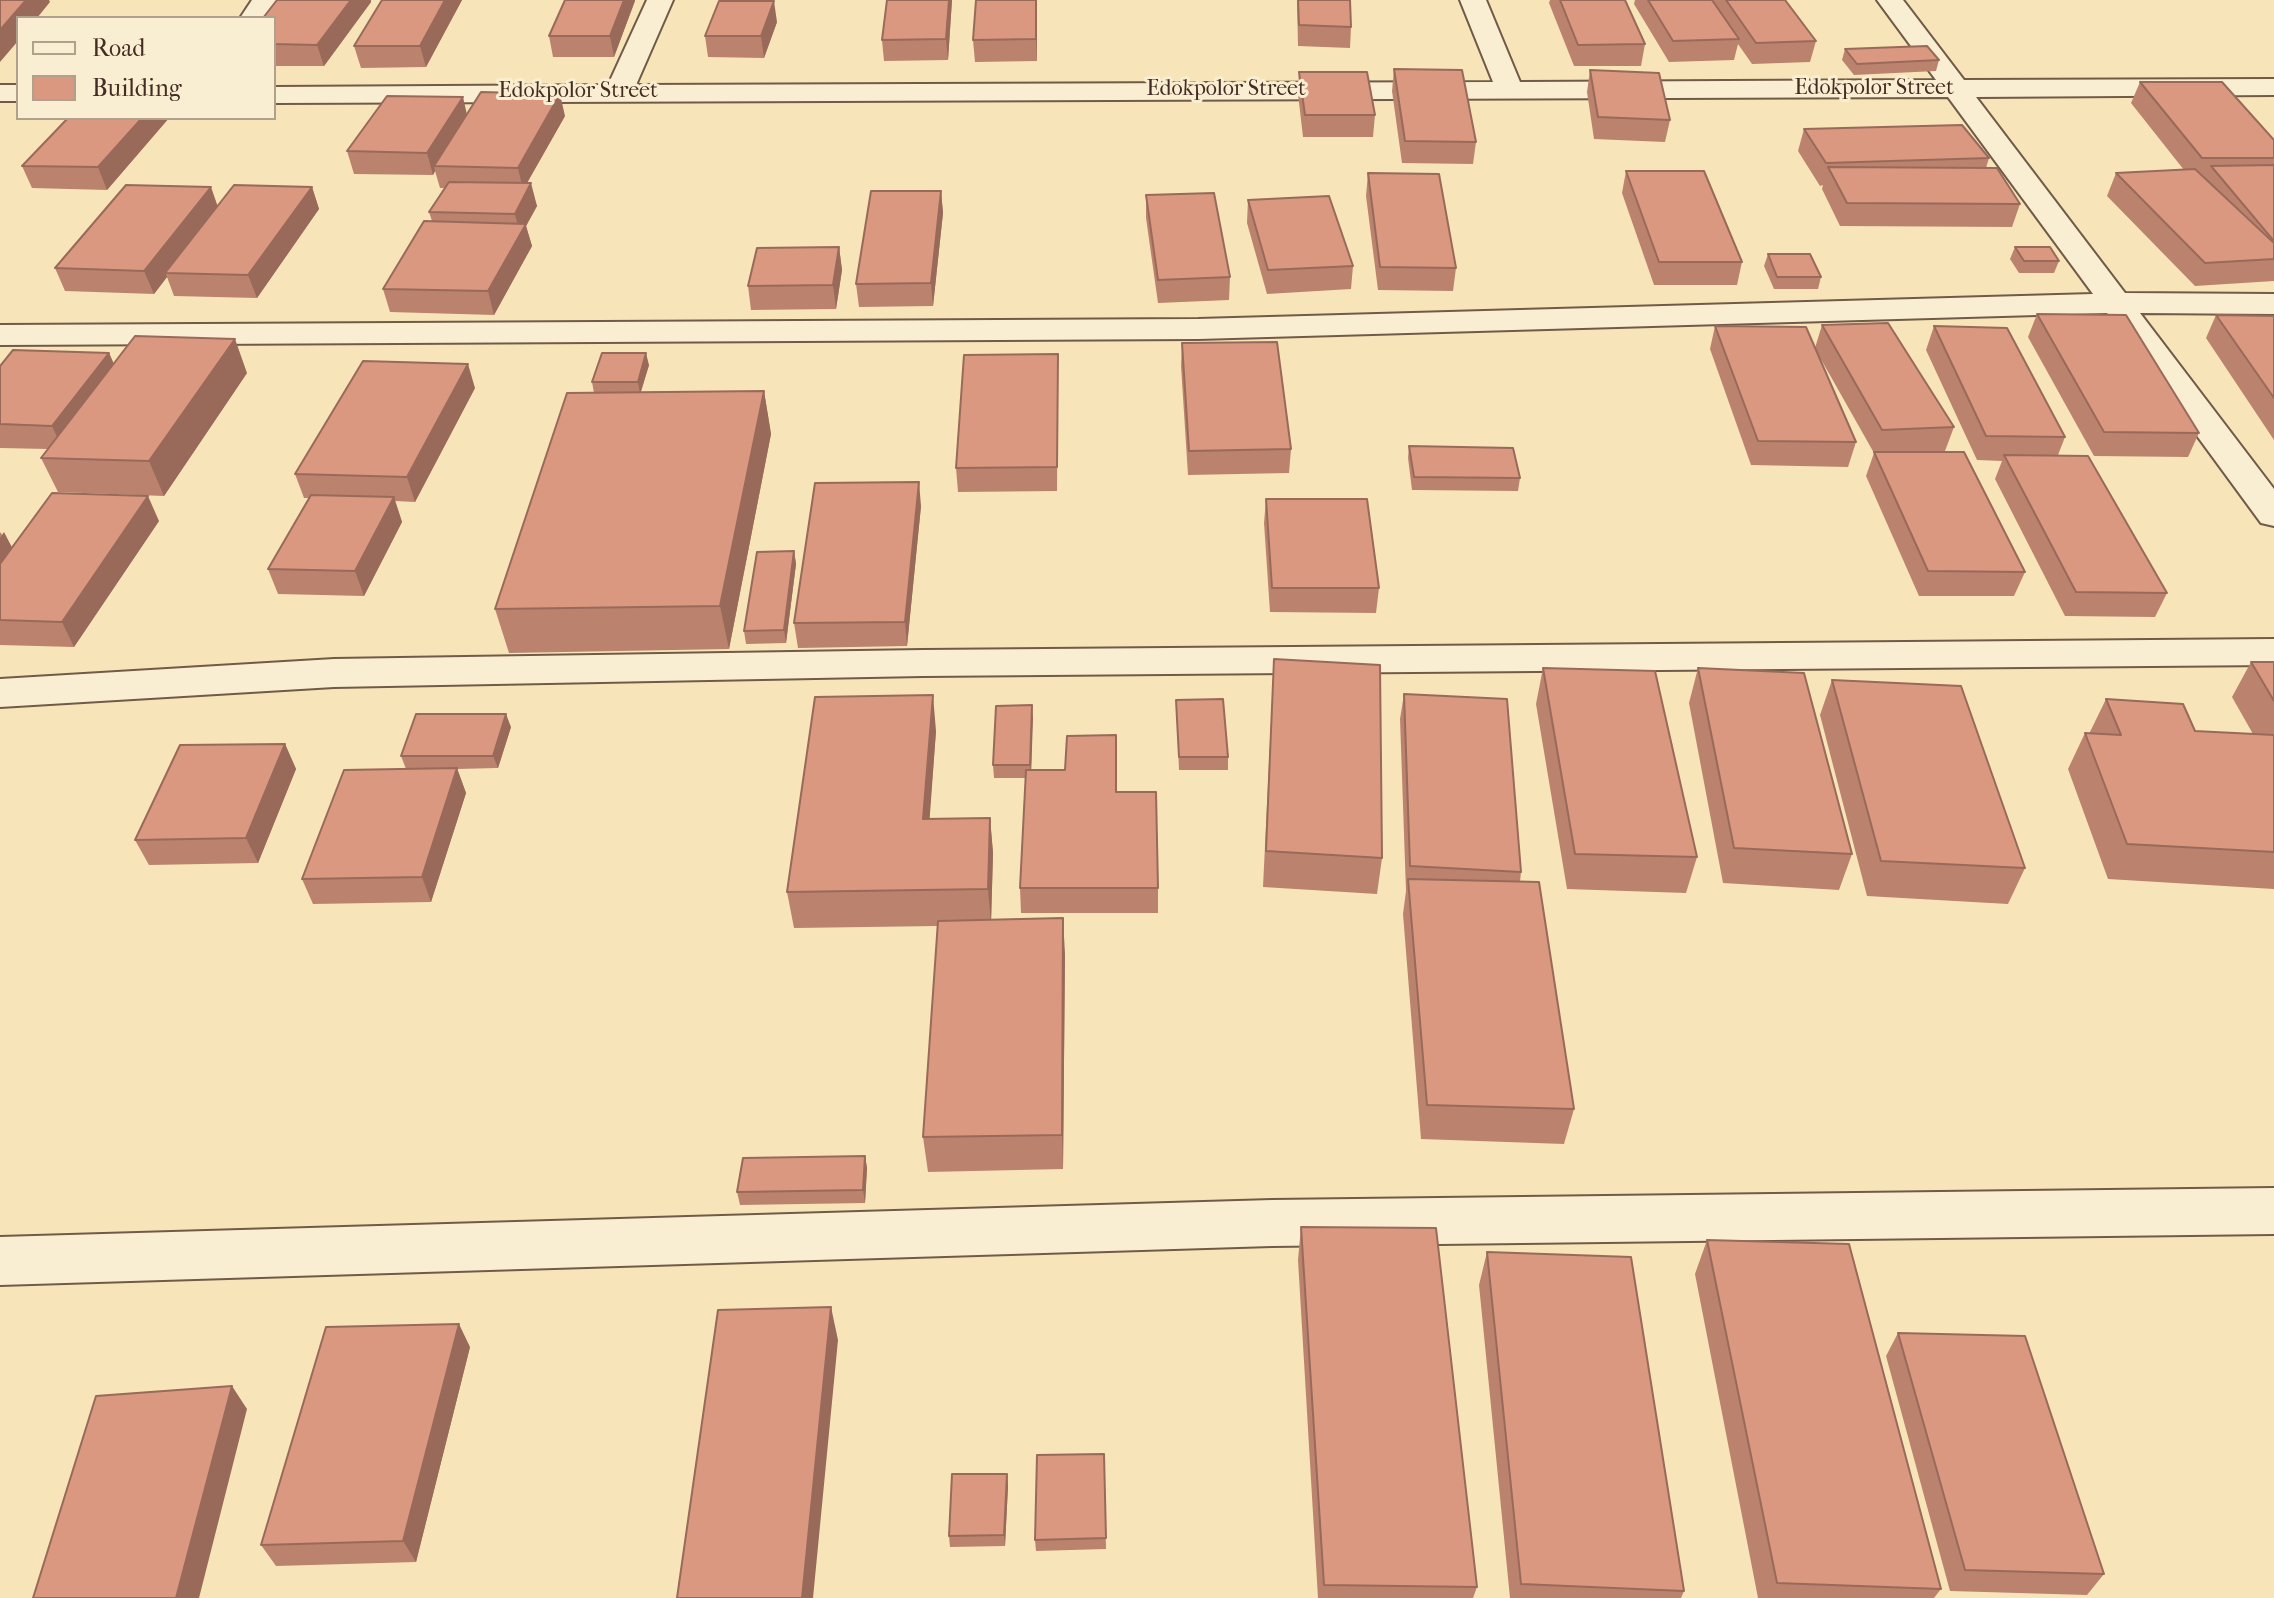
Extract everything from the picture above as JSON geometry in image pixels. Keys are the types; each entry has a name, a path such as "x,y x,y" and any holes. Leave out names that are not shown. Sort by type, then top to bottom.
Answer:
{"street":[{"path":"619,92 660,0"},
{"path":"1473,0 1510,90"},
{"path":"1890,0 2274,515"},
{"name":"Edokpolor Street","path":"276,95 2274,87"},
{"path":"0,335 1198,329 2118,303 2274,304"},
{"path":"0,693 350,673 923,663 2274,652"},
{"path":"0,1261 1272,1223 2274,1211"}],"building":[{"path":"0,0 26,0 0,30"},
{"path":"277,0 351,0 317,45 276,44 276,16 265,16"},
{"path":"382,0 445,0 420,46 354,46"},
{"path":"565,0 624,0 610,36 549,36"},
{"path":"887,0 949,0 946,39 882,40"},
{"path":"976,0 1036,0 1036,39 973,40"},
{"path":"1298,0 1350,0 1351,27 1299,25"},
{"path":"1560,0 1625,0 1645,44 1578,45"},
{"path":"1648,0 1712,0 1739,39 1673,41"},
{"path":"1726,0 1785,0 1816,41 1756,43"},
{"path":"719,1 774,1 761,36 705,36"},
{"path":"1927,46 1939,60 1857,64 1845,49"},
{"path":"1394,69 1462,70 1476,142 1405,141"},
{"path":"1590,70 1659,73 1670,120 1598,117"},
{"path":"1299,72 1367,72 1375,115 1305,115"},
{"path":"2140,82 2222,82 2274,140 2274,158 2202,158"},
{"path":"481,92 560,94 518,168 434,166"},
{"path":"387,96 463,97 427,153 347,151"},
{"path":"66,120 140,120 98,167 22,166"},
{"path":"1962,125 1989,158 1826,163 1804,129"},
{"path":"2274,165 2274,241 2211,166"},
{"path":"1828,167 1997,168 2020,204 1847,203"},
{"path":"2195,169 2274,243 2274,259 2205,263 2116,173"},
{"path":"1626,171 1704,171 1742,262 1659,262"},
{"path":"1368,173 1439,174 1456,268 1380,267"},
{"path":"449,182 531,183 515,214 429,212"},
{"path":"126,185 211,187 144,271 55,268"},
{"path":"234,185 312,187 248,275 165,273"},
{"path":"871,191 941,191 931,283 856,284"},
{"path":"1214,193 1230,277 1158,280 1146,195"},
{"path":"1329,196 1353,266 1268,270 1248,200"},
{"path":"424,221 526,224 488,291 383,289"},
{"path":"839,247 833,285 748,286 757,248"},
{"path":"2015,247 2050,247 2059,261 2024,261"},
{"path":"1768,254 1810,254 1821,277 1777,277"},
{"path":"2037,314 2126,315 2199,433 2104,432"},
{"path":"2216,315 2274,316 2274,398"},
{"path":"1888,323 1954,427 1882,430 1822,325"},
{"path":"1715,326 1806,327 1856,442 1758,441"},
{"path":"1934,326 2007,328 2065,437 1986,436"},
{"path":"135,336 235,339 149,461 41,458"},
{"path":"1277,342 1291,449 1189,451 1182,343"},
{"path":"13,350 109,353 52,426 0,424 0,366"},
{"path":"602,353 646,353 638,382 592,382"},
{"path":"1058,354 1057,467 956,468 964,355"},
{"path":"363,361 468,364 407,477 295,474"},
{"path":"764,391 720,606 495,609 567,393"},
{"path":"1409,446 1513,448 1520,478 1414,477"},
{"path":"1874,452 1964,452 2025,572 1928,571"},
{"path":"2004,455 2088,456 2167,593 2076,592"},
{"path":"919,482 905,622 794,623 815,483"},
{"path":"52,493 148,496 62,622 0,620 0,564"},
{"path":"311,495 394,497 355,571 268,569"},
{"path":"1266,499 1367,499 1379,588 1272,588"},
{"path":"794,551 784,630 744,631 757,552"},
{"path":"1274,659 1380,665 1382,858 1266,851"},
{"path":"2251,662 2274,662 2274,701"},
{"path":"1543,668 1655,671 1697,857 1575,854"},
{"path":"1698,668 1804,673 1852,854 1734,848"},
{"path":"1832,680 1961,686 2025,868 1881,861"},
{"path":"1404,694 1507,699 1521,872 1410,866"},
{"path":"933,695 923,819 990,818 988,889 787,892 815,697"},
{"path":"1223,699 1228,757 1179,757 1176,700"},
{"path":"2106,699 2183,704 2195,731 2274,735 2274,852 2127,844 2085,733 2121,735"},
{"path":"1032,705 1030,765 993,765 996,706"},
{"path":"416,714 506,714 493,756 401,756"},
{"path":"1116,735 1116,792 1156,792 1158,888 1020,888 1026,770 1065,770 1067,736"},
{"path":"285,744 246,838 135,840 180,745"},
{"path":"457,768 422,877 302,879 344,770"},
{"path":"1408,879 1539,882 1574,1109 1427,1105"},
{"path":"1063,918 1062,1135 923,1137 938,921"},
{"path":"865,1156 863,1190 737,1192 743,1158"},
{"path":"1301,1227 1436,1228 1477,1587 1324,1585"},
{"path":"1707,1240 1849,1244 1941,1589 1777,1583"},
{"path":"1487,1252 1631,1257 1684,1591 1521,1584"},
{"path":"831,1307 802,1598 677,1598 718,1310"},
{"path":"459,1324 403,1541 261,1545 326,1327"},
{"path":"1898,1333 2025,1336 2104,1574 1965,1570"},
{"path":"232,1386 176,1598 33,1598 96,1396"},
{"path":"1104,1454 1106,1538 1035,1540 1037,1455"},
{"path":"952,1474 1007,1474 1004,1535 949,1536"}]}
